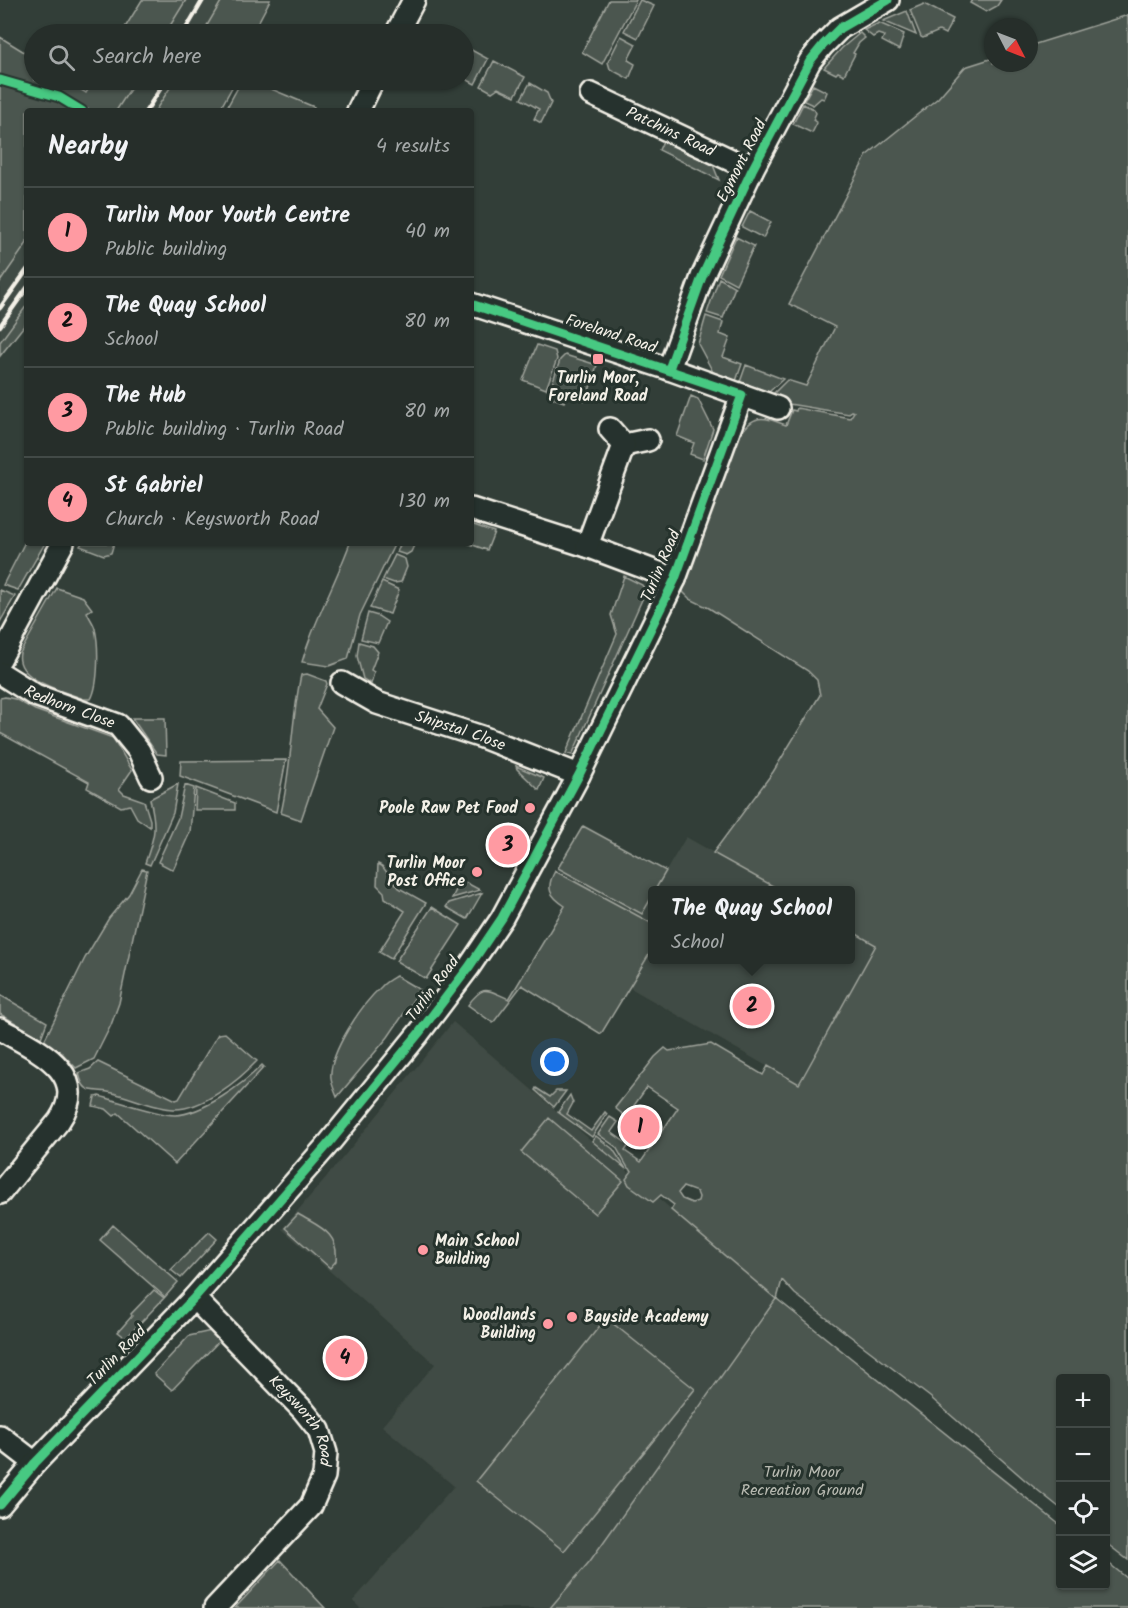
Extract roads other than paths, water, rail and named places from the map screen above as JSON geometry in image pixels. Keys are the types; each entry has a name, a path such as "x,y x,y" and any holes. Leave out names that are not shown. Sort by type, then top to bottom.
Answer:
{"street":[{"path":"401,24 414,0"},
{"name":"Egmont Road","path":"669,369 702,277 752,170 810,61 840,28 888,0"},
{"path":"359,108 368,90"},
{"name":"Patchins Road","path":"591,94 752,170"},
{"name":"Foreland Road","path":"474,305 669,369 778,408"},
{"name":"Turlin Road","path":"0,1505 36,1463 194,1298 330,1142 469,967 502,918 579,775 675,579 742,395"},
{"path":"610,429 624,445"},
{"path":"624,445 648,440"},
{"path":"587,546 624,445"},
{"path":"474,510 587,546 675,579"},
{"path":"0,659 61,546"},
{"name":"Redhorn Close","path":"0,673 35,695 118,725 140,751 151,777"},
{"name":"Shipstal Close","path":"342,683 377,703 482,736 579,775"},
{"path":"0,1029 36,1050 54,1064 64,1075 70,1093 66,1110 59,1121 0,1193"},
{"name":"Keysworth Road","path":"194,1298 303,1410 319,1430 326,1453 324,1476 311,1506 216,1608"},
{"path":"0,1436 36,1463"}],"railway":[{"path":"189,24 203,0"},
{"path":"148,108 160,90"},
{"path":"0,308 24,274"},
{"path":"0,326 24,292"}],"place":[{"name":"Turlin Moor, Foreland Road","path":"598,359"},
{"name":"Poole Raw Pet Food","path":"530,808"},
{"name":"The Hub","path":"508,845"},
{"name":"Turlin Moor Post Office","path":"477,872"},
{"name":"The Quay School","path":"752,1006"},
{"name":"Turlin Moor Youth Centre","path":"640,1127"},
{"name":"Main School Building","path":"423,1250"},
{"name":"Bayside Academy","path":"572,1317"},
{"name":"Woodlands Building","path":"548,1324"},
{"name":"St Gabriel","path":"345,1358"}],"park label":[{"name":"Turlin Moor Recreation Ground","path":"802,1481"}]}
